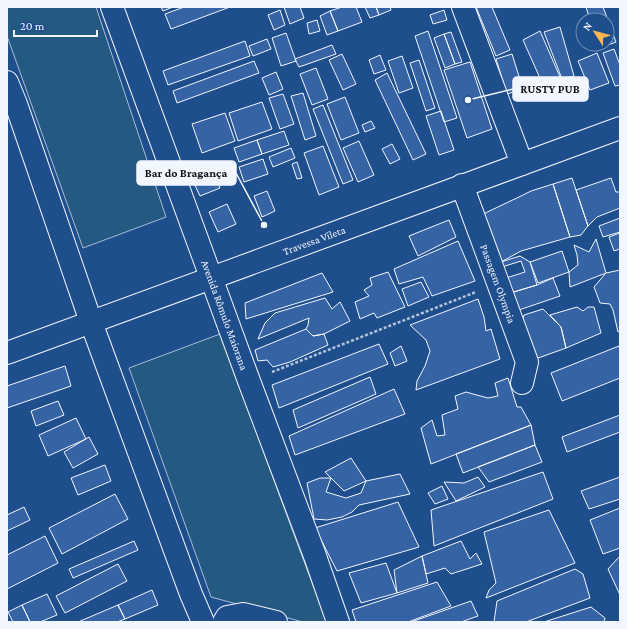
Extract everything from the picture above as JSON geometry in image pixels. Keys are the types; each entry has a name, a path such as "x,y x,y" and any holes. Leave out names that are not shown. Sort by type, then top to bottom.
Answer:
{"street":[{"name":"Avenida Rômulo Maiorana","path":"112,7 338,622"},
{"path":"462,7 522,164"},
{"path":"7,82 16,104 91,322 191,594 204,622"},
{"name":"Travessa Vileta","path":"7,353 620,128"},
{"name":"Passagem Olympia","path":"462,185 527,362 522,383"},
{"path":"224,622 227,617 243,614 276,622"}],"path":[{"path":"249,381 498,284"}],"shaded area":[{"path":"7,7 96,7 166,217 83,248 7,36"},
{"path":"220,334 327,622 303,622 211,597 129,368"}],"building":[{"path":"161,7 173,7 163,11"},
{"path":"184,7 230,7 171,29 165,14"},
{"path":"284,7 300,7 304,18 290,24"},
{"path":"342,7 356,7 362,22 338,31 330,11"},
{"path":"365,7 376,7 379,15 370,18"},
{"path":"376,7 390,7 391,10 379,15"},
{"path":"476,7 492,7 510,50 496,56"},
{"path":"586,7 603,7 605,12 588,12"},
{"path":"280,10 285,25 274,30 268,15"},
{"path":"444,10 447,20 433,24 430,15"},
{"path":"330,11 338,31 327,35 320,16"},
{"path":"317,20 320,31 309,34 307,23"},
{"path":"560,27 574,76 562,79 544,32"},
{"path":"428,31 457,118 444,122 415,36"},
{"path":"540,31 560,77 543,85 523,40"},
{"path":"451,32 462,62 455,64 444,34"},
{"path":"286,33 296,61 281,66 272,38"},
{"path":"444,34 455,64 445,68 434,38"},
{"path":"267,39 271,49 253,56 249,46"},
{"path":"245,41 250,56 168,85 163,71"},
{"path":"332,45 336,54 299,67 295,59"},
{"path":"615,52 620,65 620,85 615,86 603,53"},
{"path":"597,53 609,83 590,90 578,61"},
{"path":"342,54 356,84 343,90 329,60"},
{"path":"512,54 523,89 507,94 496,59"},
{"path":"380,55 386,70 374,74 369,60"},
{"path":"402,56 413,88 399,93 388,61"},
{"path":"419,60 435,108 426,111 410,63"},
{"path":"254,61 259,73 177,103 173,91"},
{"path":"470,62 492,129 467,138 444,70"},
{"path":"316,68 328,99 312,105 300,74"},
{"path":"276,72 283,89 269,95 262,78"},
{"path":"387,73 426,154 413,160 375,80"},
{"path":"303,93 316,136 305,140 291,96"},
{"path":"283,94 294,124 280,129 269,98"},
{"path":"345,97 359,133 341,140 327,104"},
{"path":"262,102 272,129 238,141 229,113"},
{"path":"323,105 353,180 343,184 313,109"},
{"path":"441,111 454,150 439,155 426,116"},
{"path":"225,113 235,141 202,153 192,124"},
{"path":"371,121 375,128 365,132 362,125"},
{"path":"284,131 289,145 262,154 257,140"},
{"path":"257,140 262,154 239,162 234,148"},
{"path":"359,141 374,175 358,182 343,148"},
{"path":"392,144 400,159 390,164 382,149"},
{"path":"323,146 339,187 319,195 304,153"},
{"path":"291,148 295,158 273,167 269,157"},
{"path":"263,159 268,174 244,182 239,167"},
{"path":"297,162 302,178 297,179 292,164"},
{"path":"214,173 220,188 200,196 193,181"},
{"path":"572,178 588,226 581,235 570,237 553,184"},
{"path":"611,178 616,192 620,192 620,208 597,217 588,226 576,190"},
{"path":"553,184 570,237 521,251 501,262 479,216 531,191"},
{"path":"267,191 275,211 262,217 254,196"},
{"path":"227,204 236,224 218,232 209,212"},
{"path":"620,218 620,232 603,237 599,226"},
{"path":"449,220 456,237 418,256 409,236"},
{"path":"620,233 620,249 614,251 609,237"},
{"path":"596,239 606,273 570,287 569,272 578,265 574,245 589,252"},
{"path":"458,241 475,281 432,296 423,277 399,284 394,269"},
{"path":"562,251 569,272 538,283 530,262"},
{"path":"520,256 530,262 537,285 507,294 503,279 525,272 521,261 502,267 501,262"},
{"path":"620,270 620,331 618,332 613,310 610,304 600,303 594,287 606,273"},
{"path":"388,272 405,307 377,318 374,313 360,319 355,302 369,296 364,290 372,285 370,278"},
{"path":"322,273 333,292 246,319 245,303"},
{"path":"553,278 560,296 513,312 507,294 537,285"},
{"path":"421,282 429,297 408,306 402,289"},
{"path":"325,298 332,309 340,302 350,321 324,334 313,336 306,329 309,318 258,339 265,323 275,313"},
{"path":"478,299 484,317 486,331 491,329 500,359 416,390 417,381 425,366 430,351 426,340 410,325"},
{"path":"577,307 583,311 588,307 594,307 601,333 566,348 561,327 550,315"},
{"path":"543,309 561,327 566,348 527,362 520,326 524,315"},
{"path":"306,329 313,336 324,334 328,345 290,362 273,367 267,360 258,361 255,350"},
{"path":"379,344 388,364 279,408 272,385"},
{"path":"401,346 407,361 395,366 390,353"},
{"path":"619,346 620,378 562,401 551,373"},
{"path":"65,366 71,386 7,408 7,386"},
{"path":"370,377 376,394 298,428 293,410"},
{"path":"508,378 517,407 521,407 531,425 431,464 421,428 432,420 437,436 445,435 442,415 458,409 455,396 466,392 488,398 498,396 495,383"},
{"path":"394,389 405,414 295,455 289,436"},
{"path":"58,401 64,415 36,426 31,411"},
{"path":"620,415 620,432 567,452 562,437"},
{"path":"76,418 86,439 48,456 39,435"},
{"path":"531,425 535,445 463,473 456,454"},
{"path":"89,437 98,454 73,468 64,452"},
{"path":"535,445 542,462 489,482 478,467"},
{"path":"351,458 366,481 344,491 325,472"},
{"path":"105,465 111,481 78,495 71,478"},
{"path":"543,472 553,499 434,546 431,510"},
{"path":"400,474 410,494 359,505 352,512 342,517 327,520 314,519 307,483 320,478 331,478 326,492 346,498 361,493 366,481"},
{"path":"478,477 485,487 456,501 444,482 464,483"},
{"path":"620,477 620,499 589,509 581,491"},
{"path":"442,486 448,499 435,504 428,493"},
{"path":"115,494 128,519 62,554 49,528"},
{"path":"398,502 419,547 337,571 315,528"},
{"path":"24,507 30,520 7,531 7,515"},
{"path":"620,508 620,548 603,554 590,520"},
{"path":"549,510 575,563 486,598 489,590 496,583 484,532"},
{"path":"45,536 58,563 7,589 7,555"},
{"path":"134,541 138,550 73,578 69,569"},
{"path":"461,541 470,559 476,553 482,564 451,574 445,568 426,574 422,556"},
{"path":"422,556 428,583 397,593 394,570"},
{"path":"620,556 620,595 608,569"},
{"path":"386,563 397,593 361,603 349,573"},
{"path":"118,564 127,581 65,613 56,596"},
{"path":"575,569 583,574 590,598 526,622 494,622 497,601"},
{"path":"437,582 451,606 408,622 356,622 352,610"},
{"path":"152,590 158,605 125,619 118,605"},
{"path":"47,594 57,615 40,622 30,622 22,605"},
{"path":"471,601 478,616 461,622 411,622"},
{"path":"22,605 30,622 13,622 8,612"},
{"path":"118,605 125,619 117,622 78,622"},
{"path":"591,607 605,618 604,622 544,622"}],"place":[{"name":"RUSTY PUB","path":"468,100"},
{"name":"Bar do Bragança","path":"264,225"}]}
